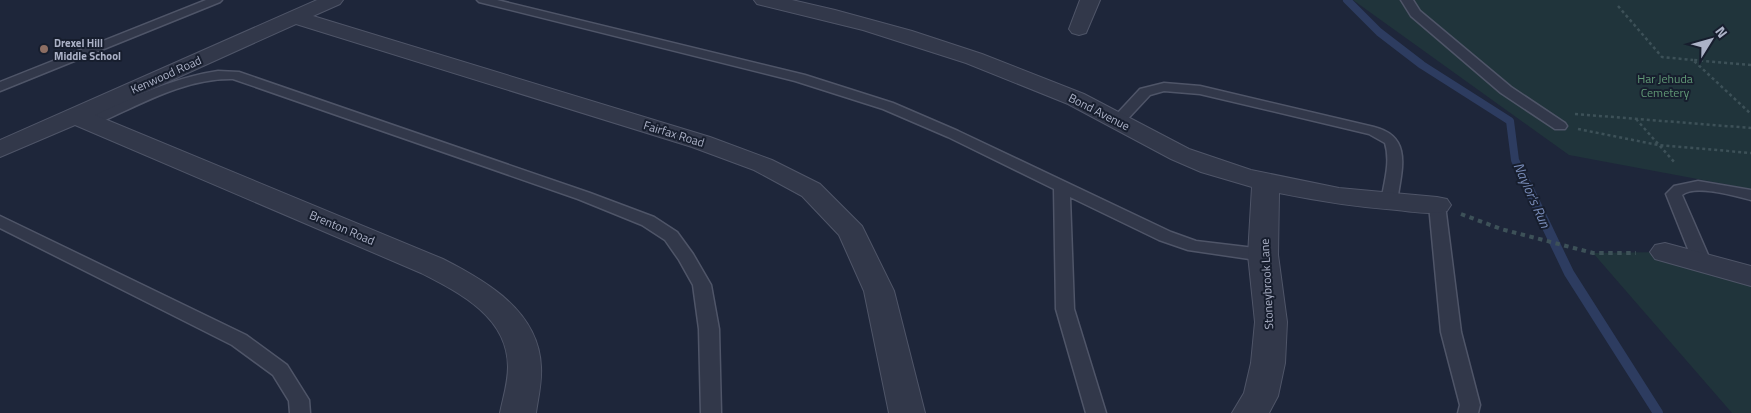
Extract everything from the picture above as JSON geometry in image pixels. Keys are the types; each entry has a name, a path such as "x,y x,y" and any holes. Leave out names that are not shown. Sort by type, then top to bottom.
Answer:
{"street":[{"name":"Kenwood Road","path":"0,149 82,119 333,0"},
{"name":"Bond Avenue","path":"764,0 841,17 964,55 1067,96 1180,154 1266,182 1304,191 1389,202 1437,204"},
{"path":"1079,30 1090,0"},
{"name":"Fairfax Road","path":"294,17 701,142 763,165 811,190 852,232 879,290 907,413"},
{"name":"Brenton Road","path":"82,119 432,266 471,286 493,303 516,331 524,361 518,413"},
{"name":"Stoneybrook Lane","path":"1250,413 1261,396 1268,363 1271,322 1263,255 1266,182"},
{"path":"1666,252 1751,276"}],"lane":[{"path":"0,87 216,0"},
{"path":"483,0 800,78 888,106 953,134 1165,236 1194,246 1263,255"},
{"path":"1407,0 1415,13 1506,90 1560,126"},
{"path":"82,119 185,81 211,74 234,75 584,196 648,222 671,236 687,258 702,285 709,329 711,413"},
{"path":"1118,121 1145,92 1164,87 1200,90 1374,131 1386,137 1393,144 1394,157 1389,202"},
{"path":"1703,264 1676,201 1674,194 1676,190 1680,187 1691,186 1751,195"},
{"path":"1062,187 1065,309 1096,413"},
{"path":"1437,204 1451,332 1470,405 1468,413"},
{"path":"0,221 239,340 280,370 299,400 300,413"}],"path":[{"path":"1618,6 1662,57 1751,65"},
{"path":"1693,60 1751,114"},
{"path":"1537,111 1751,128"},
{"path":"1636,119 1675,163"},
{"path":"1560,126 1658,145 1751,153"},
{"path":"1437,204 1501,229 1593,253 1666,252"}],"green space":[{"name":"Har Jehuda Cemetery","path":"1353,0 1751,0 1751,189 1569,155"},
{"path":"1665,252 1751,274 1751,413 1732,413 1593,253"}],"waterway":[{"name":"Naylor's Run","path":"1347,0 1379,32 1422,65 1510,121 1515,160 1523,177"},
{"name":"Naylor's Run","path":"1522,175 1569,273 1658,413"}],"place":[{"name":"Drexel Hill Middle School","path":"44,49"}]}
